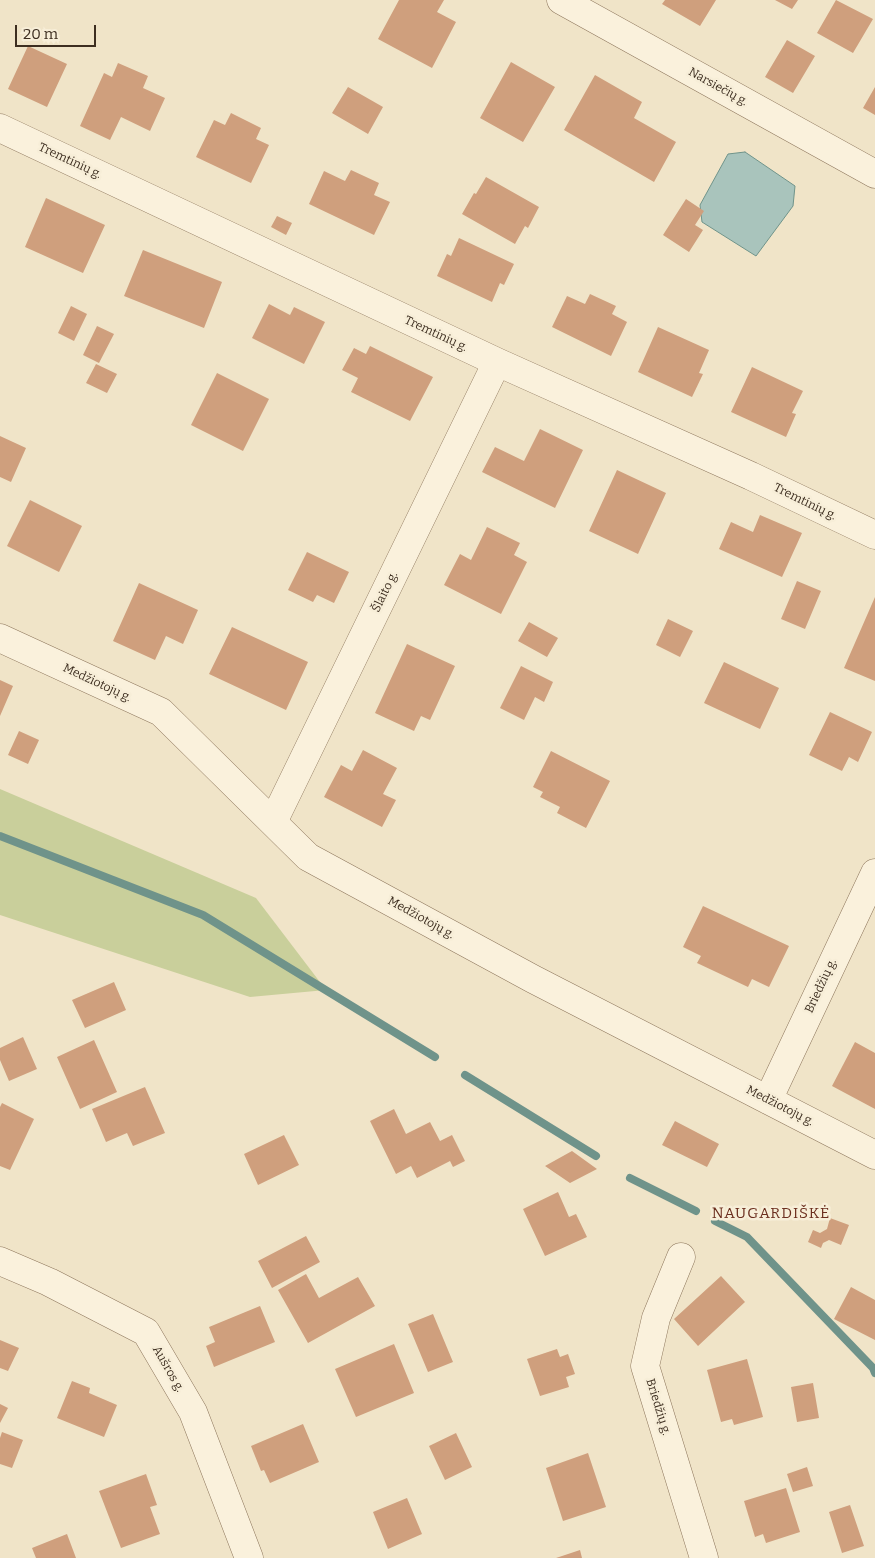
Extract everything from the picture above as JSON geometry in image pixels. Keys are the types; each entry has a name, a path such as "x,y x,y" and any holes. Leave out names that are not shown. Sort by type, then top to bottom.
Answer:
{"street":[{"name":"Narsiečių g.","path":"561,0 875,174"},
{"name":"Tremtinių g.","path":"0,128 497,362 751,476 875,535"},
{"name":"Šlaito g.","path":"273,822 497,362"},
{"name":"Medžiotojų g.","path":"0,638 160,712 308,857 533,979 875,1155"},
{"name":"Briedžių g.","path":"768,1100 875,874"},
{"name":"Briedžių g.","path":"682,1257 656,1318 646,1366 704,1558"},
{"name":"Aušros g.","path":"0,1261 49,1282 146,1332 193,1412 249,1558"}],"green space":[{"path":"0,789 256,898 326,990 250,997 0,915"}],"water":[{"path":"745,152 795,186 793,206 756,256 702,222 700,205 728,154"}],"building":[{"path":"399,0 444,0 437,12 456,22 432,68 378,39"},
{"path":"665,0 716,0 700,26 662,4"},
{"path":"775,0 798,0 792,9"},
{"path":"836,0 873,19 853,53 817,33"},
{"path":"787,40 815,56 793,93 765,77"},
{"path":"28,46 67,64 47,107 8,89"},
{"path":"511,62 555,87 523,142 480,118"},
{"path":"118,63 148,76 143,88 165,98 150,131 121,117 110,140 80,126 104,73 112,77"},
{"path":"595,75 642,102 634,118 676,142 654,182 564,130"},
{"path":"348,87 383,107 368,134 332,113"},
{"path":"875,87 875,115 863,108"},
{"path":"231,113 261,128 256,139 269,145 251,183 196,157 214,120 225,125"},
{"path":"351,170 379,183 374,195 390,202 374,235 309,204 324,171 345,181"},
{"path":"486,177 539,207 528,228 525,226 515,244 462,214"},
{"path":"46,198 105,225 83,273 25,247"},
{"path":"686,199 704,211 695,225 703,230 689,252 663,235"},
{"path":"277,216 292,223 286,235 271,227"},
{"path":"459,238 514,264 504,285 500,283 492,302 437,276 447,254 451,256"},
{"path":"143,250 222,282 204,328 124,296"},
{"path":"590,294 616,306 612,314 627,322 611,356 552,327 567,296 585,304"},
{"path":"269,304 290,315 294,307 325,322 304,364 252,338"},
{"path":"71,306 87,314 74,341 58,333"},
{"path":"97,326 114,334 99,363 83,355"},
{"path":"658,327 709,350 699,373 703,374 692,397 638,372"},
{"path":"370,346 433,377 410,421 351,392 358,378 342,370 354,348 366,354"},
{"path":"96,364 117,374 107,393 86,383"},
{"path":"752,367 803,391 792,413 796,414 786,437 731,412"},
{"path":"217,373 269,399 243,451 191,425"},
{"path":"540,429 583,450 555,508 482,472 495,447 524,461"},
{"path":"0,436 26,448 11,482 0,477"},
{"path":"617,470 666,493 638,554 589,531"},
{"path":"30,500 82,526 59,572 7,546"},
{"path":"760,515 802,533 782,577 719,549 731,522 753,532"},
{"path":"487,527 520,543 514,555 527,562 501,614 444,585 460,554 471,560"},
{"path":"307,552 349,572 334,603 317,595 313,602 288,590"},
{"path":"797,581 821,591 805,629 781,619"},
{"path":"139,583 198,610 183,644 166,636 155,660 113,641"},
{"path":"875,597 875,681 844,668"},
{"path":"668,619 693,631 680,657 656,645"},
{"path":"529,622 558,638 547,657 518,641"},
{"path":"232,627 308,662 286,710 209,674"},
{"path":"407,644 455,666 430,720 421,716 414,731 375,713"},
{"path":"724,662 779,688 760,729 704,703"},
{"path":"521,666 553,682 544,702 535,697 524,720 500,708"},
{"path":"0,680 13,686 0,716"},
{"path":"830,712 872,732 858,762 849,757 842,771 809,755"},
{"path":"19,731 39,740 28,764 8,755"},
{"path":"363,750 397,768 383,794 396,800 382,827 324,797 341,765 352,771"},
{"path":"551,751 610,781 586,828 557,813 560,807 540,797 543,792 533,787"},
{"path":"703,906 789,946 769,987 752,979 748,987 697,963 701,956 683,947"},
{"path":"114,982 126,1010 85,1028 72,1000"},
{"path":"23,1037 37,1069 9,1081 0,1060 0,1048"},
{"path":"94,1040 117,1092 80,1109 57,1057"},
{"path":"855,1042 875,1053 875,1109 832,1086"},
{"path":"145,1087 165,1133 133,1146 127,1133 106,1142 92,1109"},
{"path":"2,1103 34,1119 10,1170 0,1166 0,1107"},
{"path":"394,1109 406,1134 430,1122 440,1141 452,1135 465,1161 453,1167 450,1161 417,1178 411,1166 396,1174 370,1121"},
{"path":"675,1121 719,1144 707,1167 662,1145"},
{"path":"284,1135 299,1165 258,1185 244,1154"},
{"path":"572,1151 597,1169 570,1183 545,1166"},
{"path":"558,1192 569,1217 576,1214 587,1237 545,1256 523,1209"},
{"path":"830,1218 849,1225 841,1245 829,1240 823,1243 821,1248 808,1242 813,1230 820,1233 827,1229"},
{"path":"306,1236 320,1262 272,1288 258,1261"},
{"path":"306,1274 319,1298 358,1277 375,1306 308,1343 278,1290"},
{"path":"721,1276 745,1302 698,1346 674,1319"},
{"path":"851,1287 875,1300 875,1340 834,1319"},
{"path":"260,1306 275,1342 214,1367 206,1346 215,1342 209,1327"},
{"path":"433,1314 453,1362 428,1372 408,1324"},
{"path":"0,1340 19,1348 8,1371 0,1368"},
{"path":"394,1344 414,1393 356,1417 335,1369"},
{"path":"557,1349 560,1357 568,1354 575,1374 566,1377 569,1387 540,1396 527,1359"},
{"path":"747,1359 763,1417 734,1425 732,1419 721,1422 707,1370"},
{"path":"72,1381 90,1388 89,1393 117,1405 104,1437 57,1418"},
{"path":"813,1383 819,1418 797,1422 791,1387"},
{"path":"0,1404 8,1408 0,1423"},
{"path":"303,1424 319,1462 270,1483 264,1470 261,1471 251,1446"},
{"path":"2,1432 23,1440 12,1468 0,1464 0,1438"},
{"path":"456,1433 472,1467 445,1480 429,1446"},
{"path":"588,1453 606,1507 563,1521 546,1468"},
{"path":"807,1467 813,1486 793,1492 787,1474"},
{"path":"146,1474 157,1505 150,1507 160,1534 121,1548 99,1491"},
{"path":"786,1488 800,1532 766,1543 763,1534 755,1537 744,1501"},
{"path":"407,1498 422,1534 388,1549 373,1512"},
{"path":"850,1505 864,1546 842,1553 829,1512"},
{"path":"67,1534 76,1558 36,1558 32,1548"},
{"path":"580,1550 582,1558 556,1558"}],"waterway":[{"path":"0,836 203,915 435,1057"},
{"path":"465,1075 596,1156"},
{"path":"630,1178 696,1211"},
{"path":"715,1221 747,1237 873,1368 875,1373"}],"district":[{"name":"NAUGARDIŠKĖ","path":"771,1214"}]}
